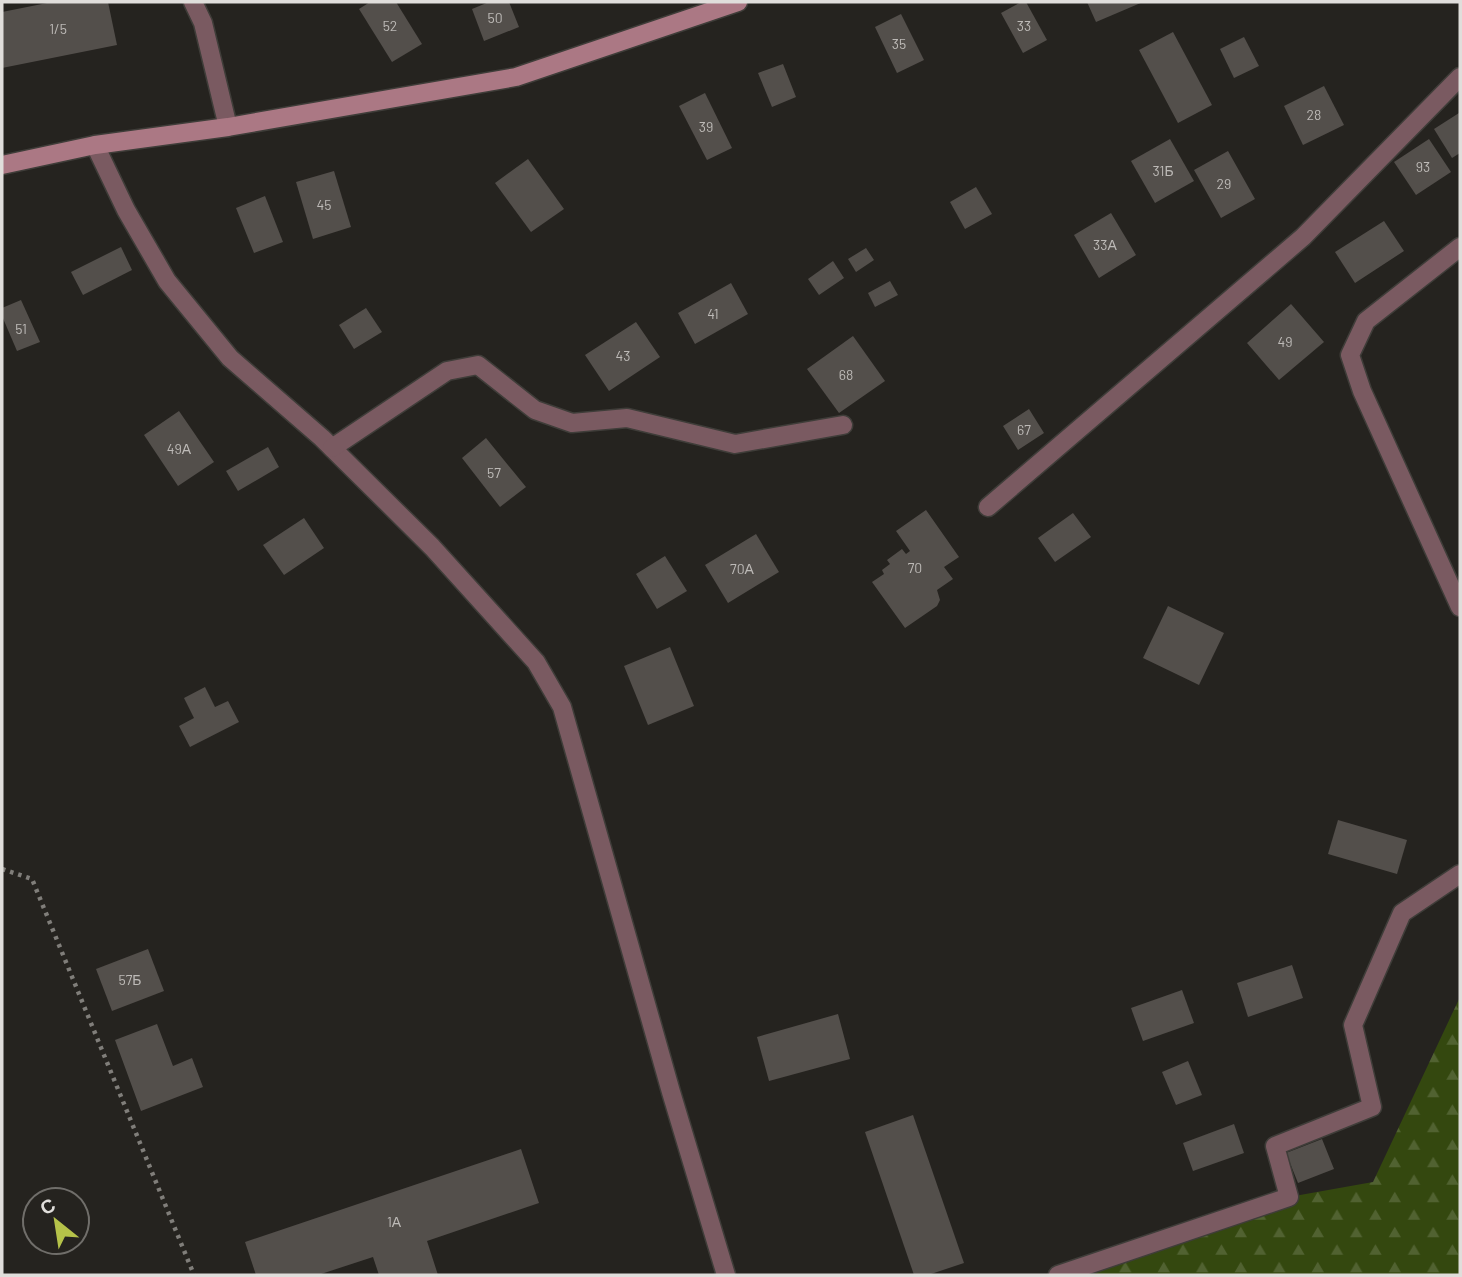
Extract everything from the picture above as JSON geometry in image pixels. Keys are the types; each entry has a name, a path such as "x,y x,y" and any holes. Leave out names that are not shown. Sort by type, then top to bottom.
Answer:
{"main road":[{"path":"2,165 95,145 228,127 516,77 738,2"}],"street":[{"path":"193,2 203,23 228,127"},
{"path":"988,507 1303,237 1460,77"},
{"path":"95,145 126,210 167,281 230,358 332,448 432,547 536,662 562,707 726,1275"},
{"path":"1460,247 1366,321 1350,355 1362,391 1460,607"},
{"path":"332,448 447,372 478,365 535,410 572,423 627,418 735,444 843,425"},
{"path":"1058,1275 1289,1197 1275,1146 1372,1107 1353,1024 1402,913 1460,874"}],"path":[{"path":"2,869 32,879 194,1275"}],"green space":[{"path":"1460,997 1460,1275 1072,1275 1289,1197 1373,1182"}],"building":[{"path":"52,2 108,2 117,45 2,68 2,12"},
{"path":"370,2 396,2 422,44 392,62 359,9"},
{"path":"489,2 509,2 519,27 484,41 472,9"},
{"path":"1026,2 1047,40 1023,53 1001,13"},
{"path":"1087,2 1143,2 1096,22"},
{"path":"901,14 924,60 897,73 875,27"},
{"path":"1173,32 1212,105 1178,123 1139,50"},
{"path":"1244,37 1259,66 1234,78 1220,49"},
{"path":"783,64 796,97 772,107 758,73"},
{"path":"1324,86 1344,125 1303,145 1284,106"},
{"path":"705,93 732,148 707,160 679,106"},
{"path":"1459,113 1460,153 1452,158 1434,129"},
{"path":"1170,139 1194,181 1155,203 1131,161"},
{"path":"1429,139 1451,172 1416,195 1394,162"},
{"path":"1228,151 1255,199 1221,218 1194,170"},
{"path":"528,159 564,209 531,232 495,183"},
{"path":"334,171 351,227 313,239 296,182"},
{"path":"976,187 992,214 965,229 950,202"},
{"path":"265,196 283,242 254,253 236,208"},
{"path":"1111,213 1136,255 1099,278 1074,235"},
{"path":"1384,221 1404,251 1355,283 1335,252"},
{"path":"121,247 132,270 83,295 71,272"},
{"path":"866,248 874,260 856,272 848,259"},
{"path":"833,261 844,278 819,295 808,279"},
{"path":"890,281 898,295 875,307 868,293"},
{"path":"731,283 748,314 695,344 678,313"},
{"path":"21,300 40,342 17,351 2,316 2,308"},
{"path":"1291,304 1324,342 1279,380 1247,343"},
{"path":"366,308 382,332 354,349 339,325"},
{"path":"636,322 660,357 609,391 585,355"},
{"path":"853,336 885,381 839,413 807,369"},
{"path":"1029,409 1044,433 1018,450 1003,426"},
{"path":"179,411 214,462 178,486 144,435"},
{"path":"486,438 526,487 500,507 462,458"},
{"path":"268,447 279,467 238,491 226,471"},
{"path":"926,510 959,557 944,567 953,579 937,590 940,600 937,606 905,628 872,582 884,574 882,570 890,564 887,560 902,549 906,554 910,551 896,531"},
{"path":"1073,513 1091,537 1055,562 1038,538"},
{"path":"304,518 324,548 284,575 263,545"},
{"path":"756,534 779,572 728,603 705,565"},
{"path":"665,556 687,591 657,609 636,574"},
{"path":"1168,606 1224,633 1199,685 1143,658"},
{"path":"670,647 694,706 648,725 624,666"},
{"path":"205,687 215,707 228,701 239,722 190,747 179,726 194,718 184,698"},
{"path":"1338,820 1407,840 1397,874 1328,854"},
{"path":"148,949 164,991 112,1011 96,969"},
{"path":"1292,965 1303,998 1248,1017 1237,983"},
{"path":"1182,990 1194,1023 1143,1041 1131,1008"},
{"path":"838,1014 850,1059 769,1081 757,1037"},
{"path":"157,1024 173,1066 192,1058 203,1087 141,1111 115,1040"},
{"path":"1188,1061 1202,1095 1176,1105 1162,1072"},
{"path":"913,1115 964,1263 928,1275 914,1275 865,1132"},
{"path":"1234,1124 1244,1153 1193,1171 1183,1143"},
{"path":"1322,1139 1334,1169 1298,1183 1286,1153"},
{"path":"521,1149 539,1203 427,1241 438,1275 379,1275 373,1257 318,1275 256,1275 245,1242"}]}
